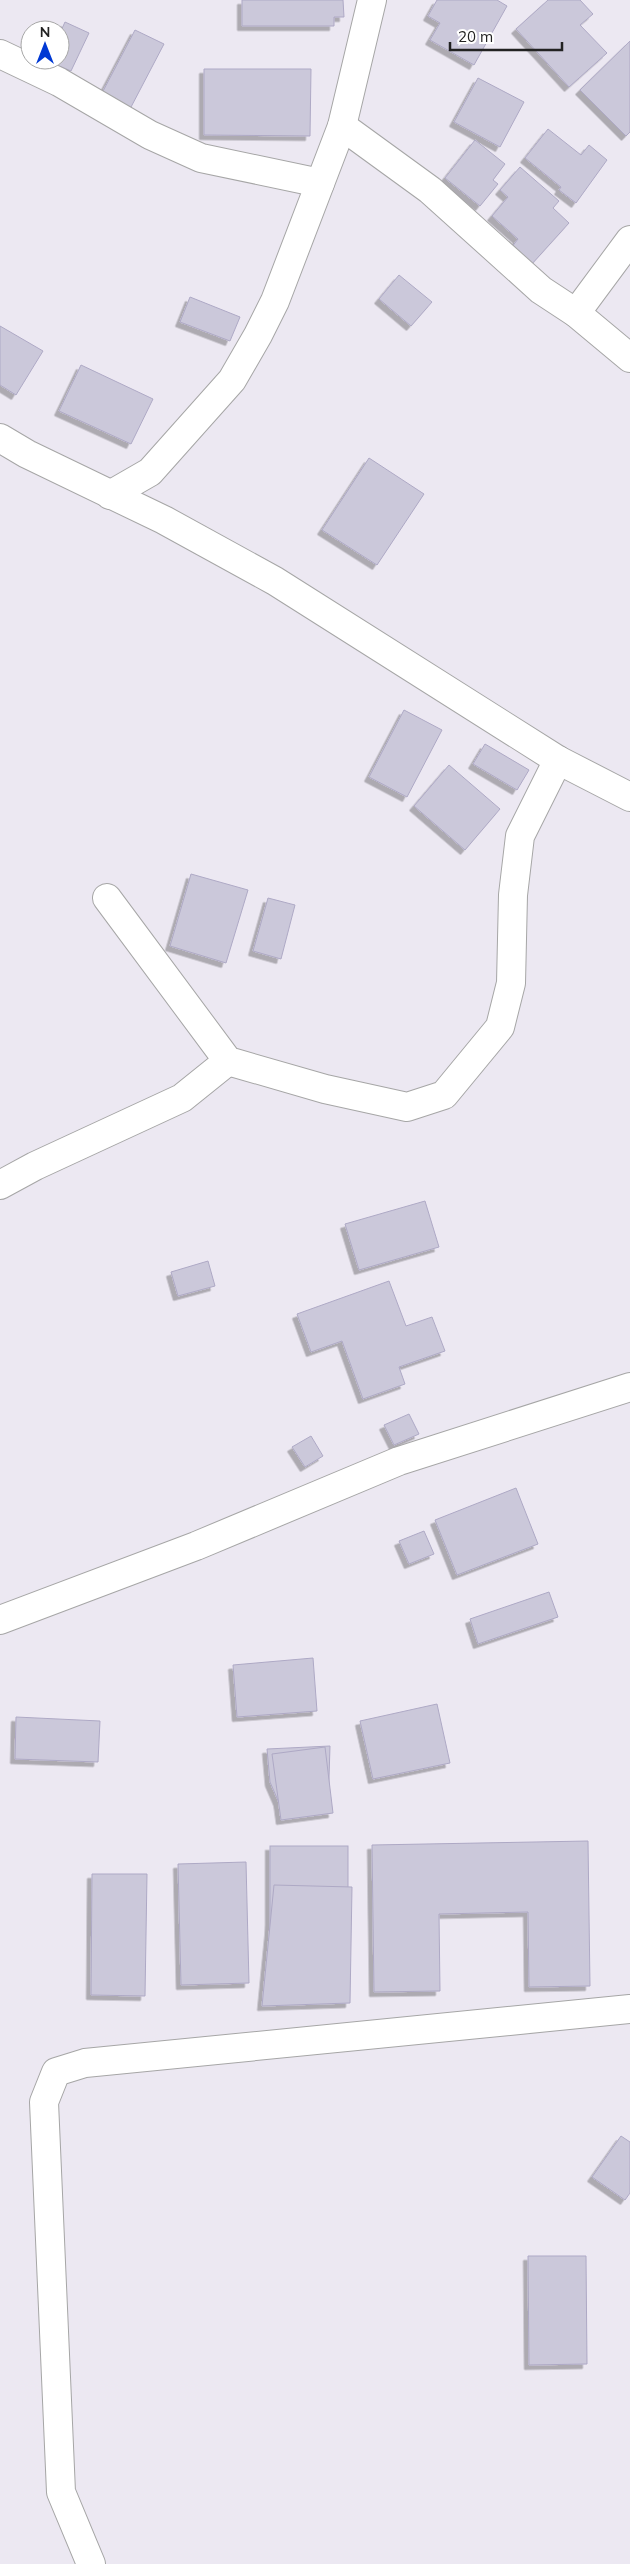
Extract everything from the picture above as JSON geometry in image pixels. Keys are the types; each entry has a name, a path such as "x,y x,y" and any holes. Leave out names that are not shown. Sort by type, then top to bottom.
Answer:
{"street":[{"path":"110,495 150,472 232,380 275,301 342,126 372,0"},
{"path":"0,54 59,82 150,135 201,158 320,183"},
{"path":"342,126 430,190 541,290 576,313 630,358"},
{"path":"576,313 630,240"},
{"path":"0,438 27,454 164,520 275,581 558,760 630,797"},
{"path":"107,898 228,1061 325,1089 407,1107 444,1095 500,1027 511,983 513,895 520,836 558,760"},
{"path":"0,1185 34,1166 182,1098 228,1061"},
{"path":"0,1620 196,1546 399,1461 630,1387"},
{"path":"91,2564 61,2492 44,2102 56,2072 85,2063 630,2009"}],"building":[{"path":"242,0 343,0 344,17 334,17 334,26 242,26"},
{"path":"437,0 497,0 507,6 474,65 430,40 440,23 428,16"},
{"path":"548,0 580,0 593,14 580,25 607,53 569,87 516,29"},
{"path":"70,24 89,33 71,71 69,70"},
{"path":"135,30 164,44 130,109 101,95"},
{"path":"630,41 630,132 626,136 580,90"},
{"path":"204,69 311,69 310,136 204,135"},
{"path":"478,78 524,102 500,147 454,122"},
{"path":"548,129 581,155 589,145 607,160 576,203 559,190 561,187 525,158"},
{"path":"475,140 505,164 493,180 498,184 480,206 445,178"},
{"path":"520,167 559,201 553,208 569,223 531,265 511,248 518,239 492,216 508,197 500,190"},
{"path":"399,275 432,302 411,326 379,299"},
{"path":"190,297 240,317 230,341 180,322"},
{"path":"0,326 43,351 16,395 0,385"},
{"path":"81,365 153,399 131,444 59,411"},
{"path":"369,458 424,494 377,565 322,530"},
{"path":"404,710 442,730 407,797 369,777"},
{"path":"485,744 529,770 517,790 473,764"},
{"path":"449,765 500,809 465,850 414,806"},
{"path":"191,874 248,890 226,963 170,946"},
{"path":"268,898 295,905 281,959 253,951"},
{"path":"425,1201 439,1247 359,1270 345,1224"},
{"path":"208,1261 215,1286 178,1296 171,1272"},
{"path":"389,1281 406,1326 432,1317 445,1351 399,1367 405,1384 363,1399 342,1341 311,1352 297,1314"},
{"path":"409,1414 419,1434 394,1445 384,1425"},
{"path":"311,1436 323,1456 305,1467 292,1447"},
{"path":"516,1488 538,1544 457,1575 435,1520"},
{"path":"424,1531 434,1554 409,1564 399,1541"},
{"path":"549,1592 558,1617 478,1644 470,1619"},
{"path":"313,1658 317,1711 237,1717 233,1665"},
{"path":"437,1704 450,1763 373,1779 360,1721"},
{"path":"16,1717 100,1721 98,1762 15,1759"},
{"path":"330,1746 328,1810 283,1812 270,1782 267,1749"},
{"path":"325,1747 333,1813 281,1820 272,1754"},
{"path":"588,1841 590,1986 529,1987 528,1912 439,1914 440,1991 374,1992 372,1845"},
{"path":"270,1846 348,1846 348,1960 270,1960"},
{"path":"246,1862 249,1983 181,1985 178,1864"},
{"path":"92,1874 147,1874 145,1996 91,1995"},
{"path":"274,1885 352,1887 350,2003 262,2006"},
{"path":"621,2136 630,2142 630,2193 625,2200 592,2177"},
{"path":"528,2256 586,2256 587,2364 529,2365"}]}
